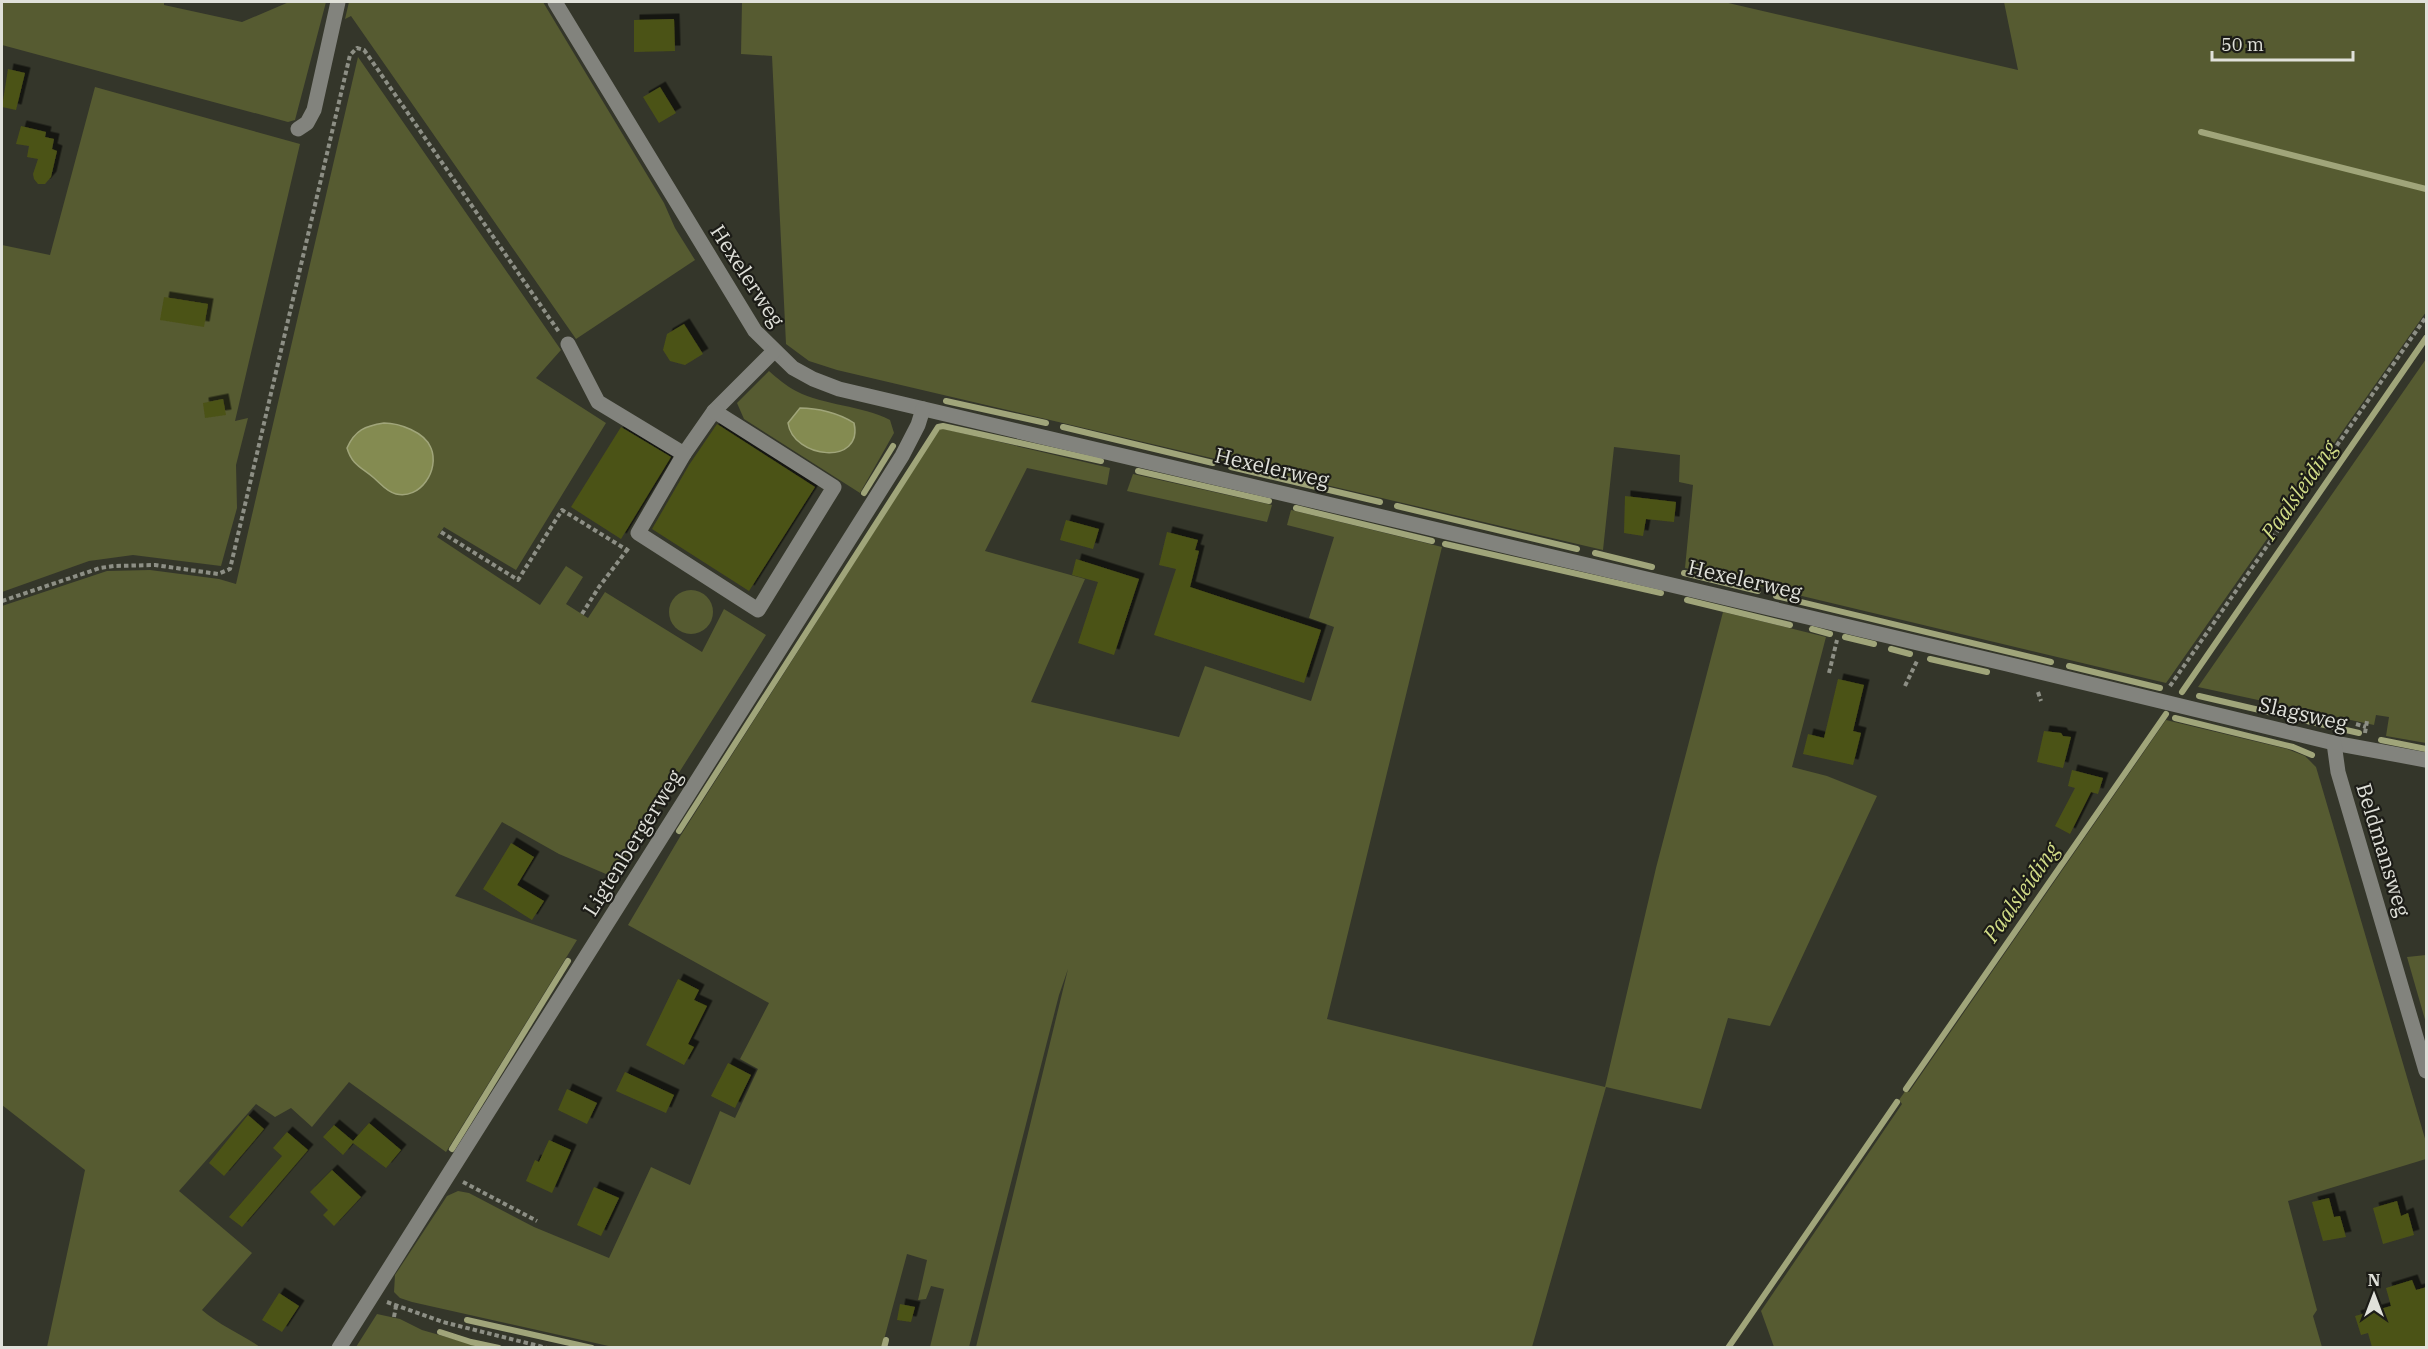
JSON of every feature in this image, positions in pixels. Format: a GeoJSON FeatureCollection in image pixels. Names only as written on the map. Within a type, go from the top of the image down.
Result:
{"type":"FeatureCollection","features":[{"type":"Feature","properties":{"kind":"street"},"geometry":{"type":"LineString","coordinates":[[298,129],[307,123],[314,110],[338,2]]}},
{"type":"Feature","properties":{"kind":"street","name":"Hexelerweg"},"geometry":{"type":"LineString","coordinates":[[555,2],[751,324],[774,351],[793,368],[813,380],[839,389],[923,410],[2166,702]]}},
{"type":"Feature","properties":{"kind":"street"},"geometry":{"type":"LineString","coordinates":[[568,344],[598,402],[684,454]]}},
{"type":"Feature","properties":{"kind":"street"},"geometry":{"type":"LineString","coordinates":[[714,411],[834,487],[758,610],[638,533],[684,454],[714,411],[774,351]]}},
{"type":"Feature","properties":{"kind":"street","name":"Ligtenbergerweg"},"geometry":{"type":"LineString","coordinates":[[339,1347],[902,456],[923,410]]}},
{"type":"Feature","properties":{"kind":"street","name":"Slagsweg"},"geometry":{"type":"LineString","coordinates":[[2166,702],[2334,743],[2427,760]]}},
{"type":"Feature","properties":{"kind":"street","name":"Beldmansweg"},"geometry":{"type":"LineString","coordinates":[[2334,743],[2338,772],[2427,1071]]}},
{"type":"Feature","properties":{"kind":"path"},"geometry":{"type":"LineString","coordinates":[[2,601],[114,566],[155,565],[218,574],[230,569],[350,55],[357,48],[364,50],[367,54],[568,344]]}},
{"type":"Feature","properties":{"kind":"path"},"geometry":{"type":"LineString","coordinates":[[2166,702],[2427,317]]}},
{"type":"Feature","properties":{"kind":"path"},"geometry":{"type":"LineString","coordinates":[[441,532],[518,580],[562,510],[627,550]]}},
{"type":"Feature","properties":{"kind":"path"},"geometry":{"type":"LineString","coordinates":[[582,614],[638,533]]}},
{"type":"Feature","properties":{"kind":"path"},"geometry":{"type":"LineString","coordinates":[[1829,673],[1841,625]]}},
{"type":"Feature","properties":{"kind":"path"},"geometry":{"type":"LineString","coordinates":[[1905,686],[1925,644]]}},
{"type":"Feature","properties":{"kind":"path"},"geometry":{"type":"LineString","coordinates":[[2038,692],[2041,700]]}},
{"type":"Feature","properties":{"kind":"path"},"geometry":{"type":"LineString","coordinates":[[2356,724],[2366,727]]}},
{"type":"Feature","properties":{"kind":"path"},"geometry":{"type":"LineString","coordinates":[[449,1174],[537,1221]]}},
{"type":"Feature","properties":{"kind":"path"},"geometry":{"type":"LineString","coordinates":[[372,1295],[443,1322],[547,1347]]}},
{"type":"Feature","properties":{"kind":"path"},"geometry":{"type":"LineString","coordinates":[[394,1317],[396,1306]]}},
{"type":"Feature","properties":{"kind":"shaded area"},"geometry":{"type":"Polygon","coordinates":[[[2,2],[164,2],[164,5],[242,22],[289,2],[326,2],[295,120],[288,122],[2,45],[2,2]]]}},
{"type":"Feature","properties":{"kind":"shaded area"},"geometry":{"type":"Polygon","coordinates":[[[349,2],[543,2],[664,203],[675,228],[695,260],[576,339],[351,16],[345,19],[349,2]]]}},
{"type":"Feature","properties":{"kind":"shaded area"},"geometry":{"type":"Polygon","coordinates":[[[742,2],[1724,2],[2018,70],[2004,2],[2426,2],[2426,312],[2166,683],[1685,568],[1693,485],[1679,482],[1680,455],[1614,447],[1603,550],[837,370],[809,361],[786,344],[772,56],[741,54],[742,2]]]}},
{"type":"Feature","properties":{"kind":"shaded area"},"geometry":{"type":"Polygon","coordinates":[[[358,57],[561,350],[536,378],[606,423],[516,570],[444,527],[437,537],[540,605],[566,566],[583,577],[566,604],[588,618],[605,592],[702,652],[724,609],[766,635],[613,877],[559,854],[502,822],[455,896],[577,940],[446,1152],[349,1082],[312,1127],[291,1108],[275,1117],[256,1104],[179,1191],[252,1253],[202,1310],[260,1347],[47,1347],[85,1170],[2,1105],[2,606],[107,571],[150,570],[219,579],[236,584],[358,57]]]}},
{"type":"Feature","properties":{"kind":"shaded area"},"geometry":{"type":"Polygon","coordinates":[[[95,87],[300,144],[235,421],[248,418],[236,465],[237,508],[221,566],[133,555],[89,561],[2,592],[2,245],[50,255],[95,87]]]}},
{"type":"Feature","properties":{"kind":"shaded area"},"geometry":{"type":"Polygon","coordinates":[[[2426,359],[2426,743],[2386,736],[2389,717],[2376,715],[2374,725],[2198,687],[2426,359]]]}},
{"type":"Feature","properties":{"kind":"shaded area"},"geometry":{"type":"Polygon","coordinates":[[[769,371],[789,387],[807,396],[867,411],[890,420],[894,433],[860,493],[744,419],[737,403],[769,371]]]}},
{"type":"Feature","properties":{"kind":"shaded area"},"geometry":{"type":"Polygon","coordinates":[[[800,408],[828,412],[854,423],[854,437],[849,446],[827,453],[802,444],[793,435],[788,423],[800,408]]]}},
{"type":"Feature","properties":{"kind":"shaded area"},"geometry":{"type":"Polygon","coordinates":[[[384,423],[397,425],[417,433],[428,442],[431,448],[433,465],[426,482],[420,488],[405,495],[390,492],[358,465],[347,448],[357,433],[366,427],[384,423]]]}},
{"type":"Feature","properties":{"kind":"shaded area"},"geometry":{"type":"Polygon","coordinates":[[[940,428],[1110,468],[1107,485],[1027,468],[985,551],[1085,579],[1031,702],[1179,737],[1205,666],[1311,701],[1334,627],[1309,618],[1334,537],[1287,525],[1291,510],[1442,547],[1327,1019],[1605,1087],[1656,868],[1723,612],[1826,637],[1792,767],[1827,776],[1877,796],[1770,1026],[1728,1018],[1701,1109],[1606,1087],[1532,1347],[976,1347],[1068,969],[1059,995],[969,1347],[930,1347],[944,1289],[931,1286],[926,1299],[918,1300],[927,1260],[907,1254],[882,1347],[613,1347],[412,1302],[400,1298],[394,1292],[395,1275],[447,1196],[458,1191],[469,1193],[534,1227],[609,1258],[651,1167],[690,1185],[720,1111],[735,1118],[758,1069],[740,1059],[769,1003],[628,925],[681,835],[940,428]]]}},
{"type":"Feature","properties":{"kind":"shaded area"},"geometry":{"type":"Polygon","coordinates":[[[1133,474],[1272,505],[1267,522],[1127,491],[1133,474]]]}},
{"type":"Feature","properties":{"kind":"shaded area"},"geometry":{"type":"Polygon","coordinates":[[[691,590],[700,591],[707,596],[712,603],[712,621],[707,628],[700,633],[691,634],[682,633],[675,628],[670,621],[669,612],[670,603],[675,596],[682,591],[691,590]]]}},
{"type":"Feature","properties":{"kind":"shaded area"},"geometry":{"type":"Polygon","coordinates":[[[2166,720],[2287,749],[2305,756],[2316,767],[2426,1142],[2426,1159],[2288,1201],[2317,1310],[2313,1316],[2322,1347],[1774,1347],[1761,1311],[1902,1104],[1899,1100],[1906,1090],[1909,1092],[2166,720]]]}},
{"type":"Feature","properties":{"kind":"shaded area"},"geometry":{"type":"Polygon","coordinates":[[[2426,955],[2426,1023],[2407,957],[2426,955]]]}},
{"type":"Feature","properties":{"kind":"shaded area"},"geometry":{"type":"Polygon","coordinates":[[[377,1314],[400,1319],[422,1330],[481,1347],[356,1347],[377,1314]]]}},
{"type":"Feature","properties":{"kind":"building"},"geometry":{"type":"Polygon","coordinates":[[[674,19],[675,51],[634,52],[634,20],[674,19]]]}},
{"type":"Feature","properties":{"kind":"building"},"geometry":{"type":"Polygon","coordinates":[[[8,69],[25,73],[16,110],[2,107],[8,69]]]}},
{"type":"Feature","properties":{"kind":"building"},"geometry":{"type":"Polygon","coordinates":[[[660,87],[676,113],[659,123],[643,97],[660,87]]]}},
{"type":"Feature","properties":{"kind":"building"},"geometry":{"type":"Polygon","coordinates":[[[21,126],[46,132],[45,137],[54,139],[52,149],[57,151],[51,177],[45,184],[38,184],[34,179],[33,174],[38,159],[27,157],[29,146],[16,144],[21,126]]]}},
{"type":"Feature","properties":{"kind":"building"},"geometry":{"type":"Polygon","coordinates":[[[164,297],[208,304],[204,327],[160,320],[164,297]]]}},
{"type":"Feature","properties":{"kind":"building"},"geometry":{"type":"Polygon","coordinates":[[[684,324],[703,354],[685,365],[670,361],[663,350],[667,334],[684,324]]]}},
{"type":"Feature","properties":{"kind":"building"},"geometry":{"type":"Polygon","coordinates":[[[223,399],[226,415],[205,418],[203,403],[223,399]]]}},
{"type":"Feature","properties":{"kind":"building"},"geometry":{"type":"Polygon","coordinates":[[[717,424],[815,487],[749,591],[652,529],[689,465],[717,424]]]}},
{"type":"Feature","properties":{"kind":"building"},"geometry":{"type":"Polygon","coordinates":[[[621,427],[671,457],[621,539],[571,507],[621,427]]]}},
{"type":"Feature","properties":{"kind":"building"},"geometry":{"type":"Polygon","coordinates":[[[1625,496],[1676,502],[1674,522],[1646,519],[1643,536],[1624,533],[1625,496]]]}},
{"type":"Feature","properties":{"kind":"building"},"geometry":{"type":"Polygon","coordinates":[[[1066,520],[1099,529],[1093,549],[1060,540],[1066,520]]]}},
{"type":"Feature","properties":{"kind":"building"},"geometry":{"type":"Polygon","coordinates":[[[1167,532],[1198,540],[1195,550],[1199,551],[1190,587],[1321,630],[1304,683],[1154,635],[1176,569],[1159,565],[1167,532]]]}},
{"type":"Feature","properties":{"kind":"building"},"geometry":{"type":"Polygon","coordinates":[[[1076,559],[1139,579],[1114,655],[1078,643],[1098,582],[1072,575],[1076,559]]]}},
{"type":"Feature","properties":{"kind":"building"},"geometry":{"type":"Polygon","coordinates":[[[1838,679],[1864,685],[1853,731],[1861,733],[1853,765],[1803,754],[1808,734],[1824,738],[1838,679]]]}},
{"type":"Feature","properties":{"kind":"building"},"geometry":{"type":"Polygon","coordinates":[[[2044,731],[2071,737],[2063,768],[2037,762],[2044,731]]]}},
{"type":"Feature","properties":{"kind":"building"},"geometry":{"type":"Polygon","coordinates":[[[2072,770],[2103,778],[2098,794],[2091,792],[2070,834],[2055,826],[2075,788],[2068,786],[2072,770]]]}},
{"type":"Feature","properties":{"kind":"building"},"geometry":{"type":"Polygon","coordinates":[[[511,843],[534,857],[517,885],[544,901],[532,920],[483,889],[511,843]]]}},
{"type":"Feature","properties":{"kind":"building"},"geometry":{"type":"Polygon","coordinates":[[[678,979],[699,990],[694,1000],[707,1006],[688,1044],[694,1047],[684,1065],[646,1045],[678,979]]]}},
{"type":"Feature","properties":{"kind":"building"},"geometry":{"type":"Polygon","coordinates":[[[728,1063],[751,1075],[735,1108],[711,1096],[728,1063]]]}},
{"type":"Feature","properties":{"kind":"building"},"geometry":{"type":"Polygon","coordinates":[[[625,1072],[674,1095],[666,1113],[616,1091],[625,1072]]]}},
{"type":"Feature","properties":{"kind":"building"},"geometry":{"type":"Polygon","coordinates":[[[567,1089],[597,1103],[587,1124],[558,1110],[567,1089]]]}},
{"type":"Feature","properties":{"kind":"building"},"geometry":{"type":"Polygon","coordinates":[[[248,1115],[264,1129],[224,1176],[209,1163],[248,1115]]]}},
{"type":"Feature","properties":{"kind":"building"},"geometry":{"type":"Polygon","coordinates":[[[369,1123],[401,1150],[386,1168],[353,1143],[343,1155],[323,1137],[334,1125],[353,1141],[369,1123]]]}},
{"type":"Feature","properties":{"kind":"building"},"geometry":{"type":"Polygon","coordinates":[[[287,1132],[308,1150],[242,1227],[229,1217],[282,1156],[273,1148],[287,1132]]]}},
{"type":"Feature","properties":{"kind":"building"},"geometry":{"type":"Polygon","coordinates":[[[549,1140],[571,1150],[552,1193],[526,1181],[535,1160],[539,1162],[549,1140]]]}},
{"type":"Feature","properties":{"kind":"building"},"geometry":{"type":"Polygon","coordinates":[[[332,1170],[361,1197],[334,1226],[323,1215],[328,1210],[310,1192],[332,1170]]]}},
{"type":"Feature","properties":{"kind":"building"},"geometry":{"type":"Polygon","coordinates":[[[594,1187],[619,1198],[601,1236],[577,1225],[594,1187]]]}},
{"type":"Feature","properties":{"kind":"building"},"geometry":{"type":"Polygon","coordinates":[[[2329,1198],[2334,1217],[2340,1216],[2346,1237],[2323,1241],[2312,1202],[2329,1198]]]}},
{"type":"Feature","properties":{"kind":"building"},"geometry":{"type":"Polygon","coordinates":[[[2397,1201],[2401,1216],[2408,1213],[2414,1235],[2383,1244],[2373,1208],[2397,1201]]]}},
{"type":"Feature","properties":{"kind":"building"},"geometry":{"type":"Polygon","coordinates":[[[2412,1280],[2416,1290],[2427,1287],[2427,1347],[2372,1347],[2368,1333],[2361,1335],[2355,1316],[2391,1306],[2386,1288],[2412,1280]]]}},
{"type":"Feature","properties":{"kind":"building"},"geometry":{"type":"Polygon","coordinates":[[[279,1293],[299,1306],[282,1332],[262,1320],[279,1293]]]}},
{"type":"Feature","properties":{"kind":"building"},"geometry":{"type":"Polygon","coordinates":[[[900,1304],[915,1307],[911,1322],[897,1320],[900,1304]]]}},
{"type":"Feature","properties":{"kind":"waterway"},"geometry":{"type":"LineString","coordinates":[[2201,132],[2426,189]]}},
{"type":"Feature","properties":{"kind":"waterway","name":"Paalsleiding"},"geometry":{"type":"LineString","coordinates":[[2182,692],[2426,338]]}},
{"type":"Feature","properties":{"kind":"waterway"},"geometry":{"type":"LineString","coordinates":[[946,401],[1046,423]]}},
{"type":"Feature","properties":{"kind":"waterway"},"geometry":{"type":"LineString","coordinates":[[679,831],[938,427],[943,426],[1101,461]]}},
{"type":"Feature","properties":{"kind":"waterway"},"geometry":{"type":"LineString","coordinates":[[1063,427],[1213,463]]}},
{"type":"Feature","properties":{"kind":"waterway"},"geometry":{"type":"LineString","coordinates":[[864,493],[893,446]]}},
{"type":"Feature","properties":{"kind":"waterway"},"geometry":{"type":"LineString","coordinates":[[1231,467],[1380,502]]}},
{"type":"Feature","properties":{"kind":"waterway"},"geometry":{"type":"LineString","coordinates":[[1138,471],[1269,501]]}},
{"type":"Feature","properties":{"kind":"waterway"},"geometry":{"type":"LineString","coordinates":[[1397,506],[1577,549]]}},
{"type":"Feature","properties":{"kind":"waterway"},"geometry":{"type":"LineString","coordinates":[[1296,508],[1432,541]]}},
{"type":"Feature","properties":{"kind":"waterway"},"geometry":{"type":"LineString","coordinates":[[1445,544],[1661,593]]}},
{"type":"Feature","properties":{"kind":"waterway"},"geometry":{"type":"LineString","coordinates":[[1595,553],[1652,567]]}},
{"type":"Feature","properties":{"kind":"waterway"},"geometry":{"type":"LineString","coordinates":[[1684,573],[1758,591]]}},
{"type":"Feature","properties":{"kind":"waterway"},"geometry":{"type":"LineString","coordinates":[[1776,596],[2051,662]]}},
{"type":"Feature","properties":{"kind":"waterway"},"geometry":{"type":"LineString","coordinates":[[1687,600],[1790,625]]}},
{"type":"Feature","properties":{"kind":"waterway"},"geometry":{"type":"LineString","coordinates":[[1812,629],[1830,634]]}},
{"type":"Feature","properties":{"kind":"waterway"},"geometry":{"type":"LineString","coordinates":[[1845,637],[1874,644]]}},
{"type":"Feature","properties":{"kind":"waterway"},"geometry":{"type":"LineString","coordinates":[[1891,649],[1910,654]]}},
{"type":"Feature","properties":{"kind":"waterway"},"geometry":{"type":"LineString","coordinates":[[1930,659],[1987,672]]}},
{"type":"Feature","properties":{"kind":"waterway"},"geometry":{"type":"LineString","coordinates":[[2069,666],[2160,688]]}},
{"type":"Feature","properties":{"kind":"waterway"},"geometry":{"type":"LineString","coordinates":[[2199,696],[2359,733]]}},
{"type":"Feature","properties":{"kind":"waterway","name":"Paalsleiding"},"geometry":{"type":"LineString","coordinates":[[1906,1089],[2166,714]]}},
{"type":"Feature","properties":{"kind":"waterway"},"geometry":{"type":"LineString","coordinates":[[2175,718],[2293,747],[2312,755]]}},
{"type":"Feature","properties":{"kind":"waterway"},"geometry":{"type":"LineString","coordinates":[[2381,740],[2426,749]]}},
{"type":"Feature","properties":{"kind":"waterway"},"geometry":{"type":"LineString","coordinates":[[452,1149],[568,961]]}},
{"type":"Feature","properties":{"kind":"waterway","name":"Paalsleiding"},"geometry":{"type":"LineString","coordinates":[[1728,1348],[1897,1102]]}},
{"type":"Feature","properties":{"kind":"waterway"},"geometry":{"type":"LineString","coordinates":[[467,1320],[592,1348]]}},
{"type":"Feature","properties":{"kind":"waterway"},"geometry":{"type":"LineString","coordinates":[[440,1332],[499,1348]]}},
{"type":"Feature","properties":{"kind":"waterway"},"geometry":{"type":"LineString","coordinates":[[884,1348],[886,1340]]}}]}
